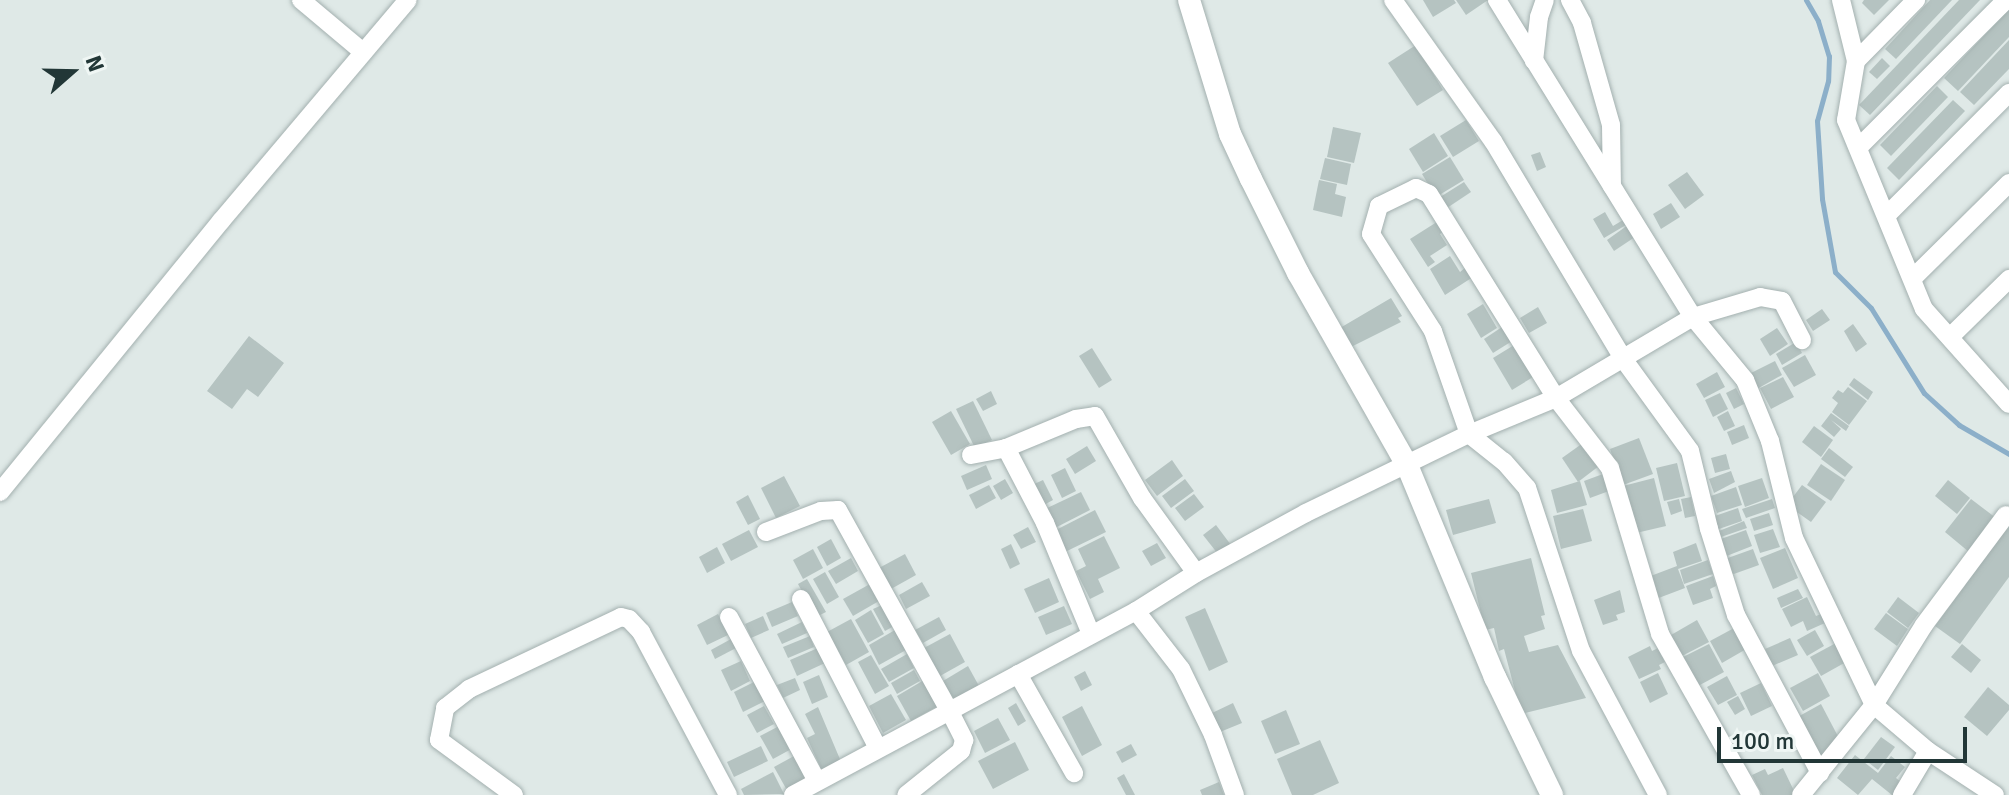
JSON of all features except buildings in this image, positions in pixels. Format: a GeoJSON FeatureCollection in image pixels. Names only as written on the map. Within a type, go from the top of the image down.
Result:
{"type":"FeatureCollection","features":[{"type":"Feature","properties":{"kind":"street"},"geometry":{"type":"LineString","coordinates":[[301,0],[363,52]]}},
{"type":"Feature","properties":{"kind":"street"},"geometry":{"type":"LineString","coordinates":[[0,492],[408,0]]}},
{"type":"Feature","properties":{"kind":"street"},"geometry":{"type":"LineString","coordinates":[[1189,0],[1230,134],[1262,203],[1407,465],[1495,677],[1552,795]]}},
{"type":"Feature","properties":{"kind":"street"},"geometry":{"type":"LineString","coordinates":[[1393,0],[1493,141],[1624,360],[1690,451],[1709,529],[1736,615],[1820,773]]}},
{"type":"Feature","properties":{"kind":"street"},"geometry":{"type":"LineString","coordinates":[[1497,0],[1693,317],[1745,380],[1770,441],[1794,538],[1874,705],[1928,751],[1995,795]]}},
{"type":"Feature","properties":{"kind":"street"},"geometry":{"type":"LineString","coordinates":[[1534,61],[1539,17],[1545,0]]}},
{"type":"Feature","properties":{"kind":"street"},"geometry":{"type":"LineString","coordinates":[[1570,0],[1582,23],[1611,125],[1612,186]]}},
{"type":"Feature","properties":{"kind":"street"},"geometry":{"type":"LineString","coordinates":[[1841,0],[1856,61],[1846,120],[1924,309],[2009,404]]}},
{"type":"Feature","properties":{"kind":"street"},"geometry":{"type":"LineString","coordinates":[[1856,61],[1916,0]]}},
{"type":"Feature","properties":{"kind":"street"},"geometry":{"type":"LineString","coordinates":[[1859,147],[2006,0]]}},
{"type":"Feature","properties":{"kind":"street"},"geometry":{"type":"LineString","coordinates":[[1887,215],[2009,93]]}},
{"type":"Feature","properties":{"kind":"street"},"geometry":{"type":"LineString","coordinates":[[1913,278],[2009,183]]}},
{"type":"Feature","properties":{"kind":"street"},"geometry":{"type":"LineString","coordinates":[[1658,795],[1581,651],[1527,488],[1504,462],[1469,434],[1433,331],[1371,234],[1379,206],[1416,188],[1429,194],[1556,398],[1610,468],[1660,634],[1751,795]]}},
{"type":"Feature","properties":{"kind":"street"},"geometry":{"type":"LineString","coordinates":[[1950,337],[2009,279]]}},
{"type":"Feature","properties":{"kind":"street"},"geometry":{"type":"LineString","coordinates":[[793,795],[1136,611],[1196,573],[1343,494],[1469,434],[1556,398],[1693,317],[1760,297],[1782,301],[1802,340]]}},
{"type":"Feature","properties":{"kind":"street"},"geometry":{"type":"LineString","coordinates":[[1995,388],[2009,373]]}},
{"type":"Feature","properties":{"kind":"street"},"geometry":{"type":"LineString","coordinates":[[971,455],[1006,448],[1076,419],[1095,416],[1142,498],[1196,573]]}},
{"type":"Feature","properties":{"kind":"street"},"geometry":{"type":"LineString","coordinates":[[1006,448],[1045,523],[1091,634]]}},
{"type":"Feature","properties":{"kind":"street"},"geometry":{"type":"LineString","coordinates":[[766,532],[821,511],[838,510],[949,710],[964,740],[961,751],[906,795]]}},
{"type":"Feature","properties":{"kind":"street"},"geometry":{"type":"LineString","coordinates":[[1801,795],[1874,705],[1924,625],[2006,515]]}},
{"type":"Feature","properties":{"kind":"street"},"geometry":{"type":"LineString","coordinates":[[801,599],[878,748]]}},
{"type":"Feature","properties":{"kind":"street"},"geometry":{"type":"LineString","coordinates":[[1136,611],[1181,669],[1213,735],[1235,795]]}},
{"type":"Feature","properties":{"kind":"street"},"geometry":{"type":"LineString","coordinates":[[514,795],[439,740],[445,708],[469,689],[621,617],[635,624],[653,652],[728,795]]}},
{"type":"Feature","properties":{"kind":"street"},"geometry":{"type":"LineString","coordinates":[[729,617],[817,781]]}},
{"type":"Feature","properties":{"kind":"street"},"geometry":{"type":"LineString","coordinates":[[1018,674],[1074,773]]}},
{"type":"Feature","properties":{"kind":"street"},"geometry":{"type":"LineString","coordinates":[[1902,795],[1928,751]]}},
{"type":"Feature","properties":{"kind":"waterway"},"geometry":{"type":"LineString","coordinates":[[1806,0],[1818,21],[1829,56],[1828,81],[1817,121],[1822,199],[1835,272],[1871,308],[1924,393],[1959,425],[2009,454]]}}]}
